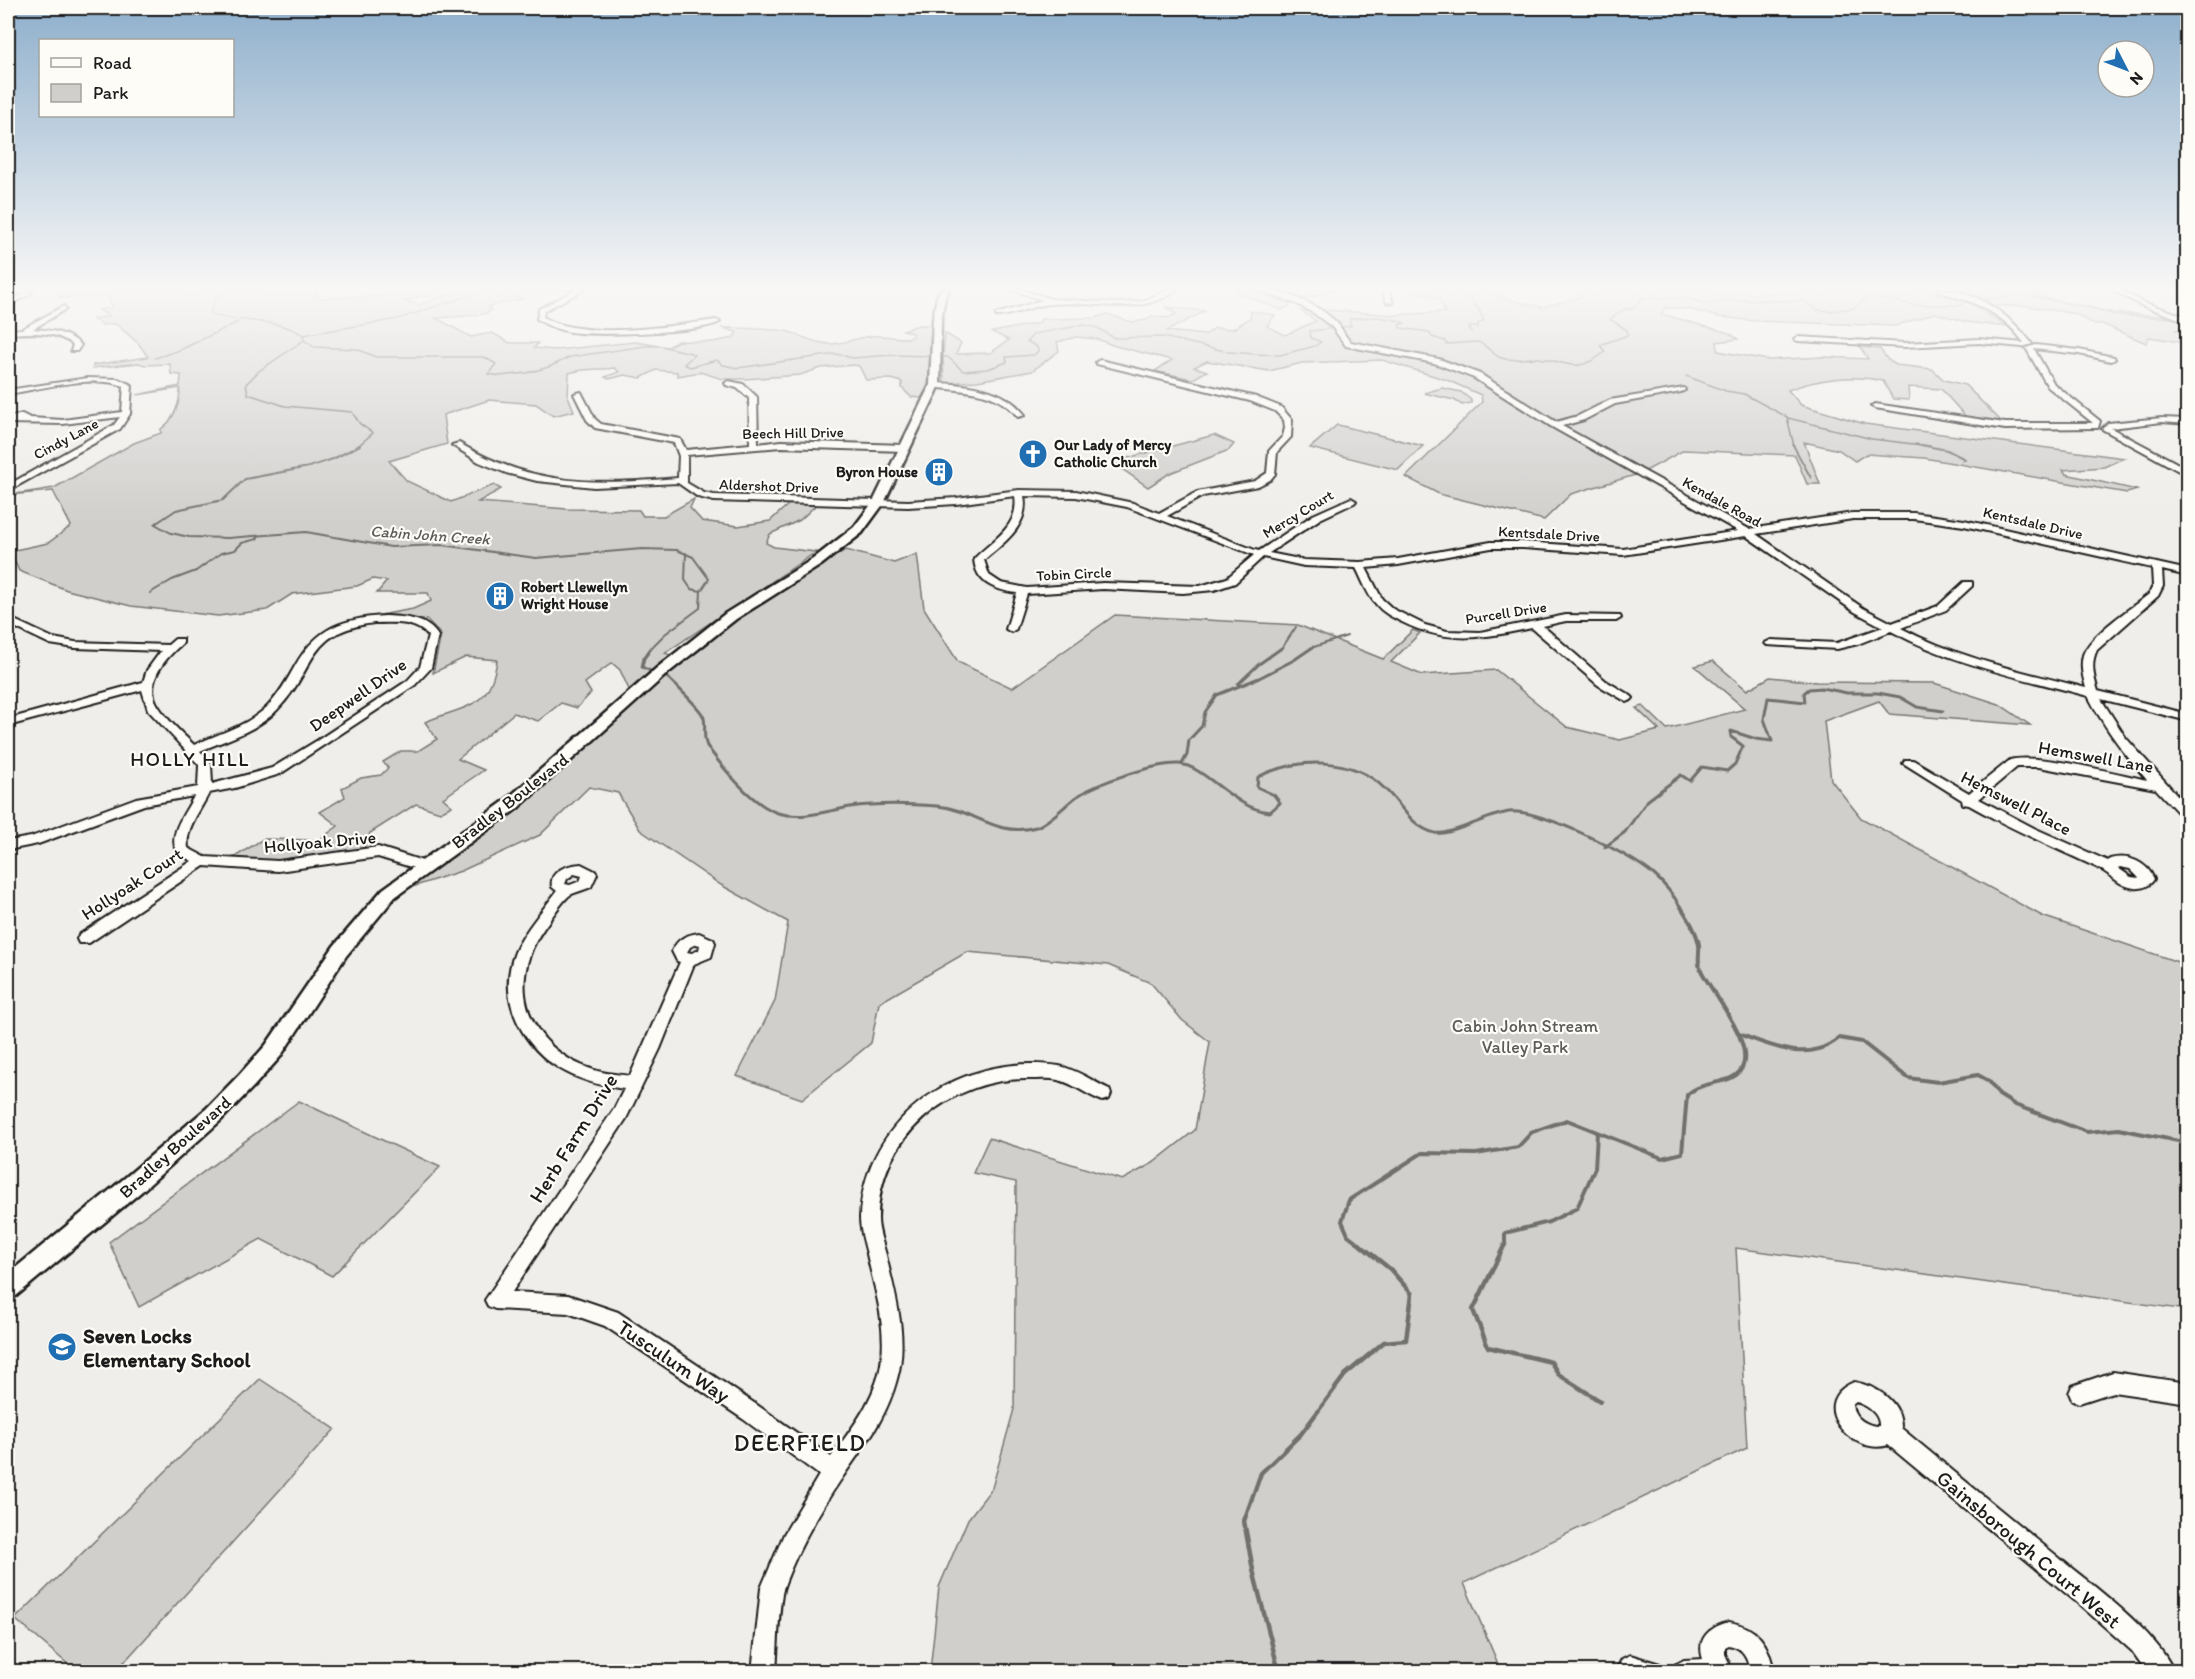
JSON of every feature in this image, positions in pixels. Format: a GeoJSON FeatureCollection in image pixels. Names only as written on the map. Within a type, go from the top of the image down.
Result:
{"type":"FeatureCollection","features":[{"type":"Feature","properties":{"kind":"main road","name":"Bradley Boulevard"},"geometry":{"type":"LineString","coordinates":[[8,1288],[134,1185],[213,1115],[273,1051],[340,951],[389,893],[512,804],[683,653],[731,616],[840,546],[858,530],[878,502],[935,385],[938,367]]}},
{"type":"Feature","properties":{"kind":"street"},"geometry":{"type":"LineString","coordinates":[[1122,367],[1253,399],[1278,409],[1288,420],[1287,437],[1272,451],[1270,474],[1267,478],[1258,483],[1200,494],[1160,516]]}},
{"type":"Feature","properties":{"kind":"street","name":"Kendale Road"},"geometry":{"type":"LineString","coordinates":[[1454,367],[1470,372],[1555,425],[1748,533],[1859,609],[1891,628],[1946,652],[2003,670],[2187,718]]}},
{"type":"Feature","properties":{"kind":"street"},"geometry":{"type":"LineString","coordinates":[[2042,367],[2052,385],[2096,425]]}},
{"type":"Feature","properties":{"kind":"street"},"geometry":{"type":"LineString","coordinates":[[8,392],[78,382],[117,380],[128,385],[126,414],[66,421],[23,420]]}},
{"type":"Feature","properties":{"kind":"street"},"geometry":{"type":"LineString","coordinates":[[729,383],[740,386],[753,397],[754,446]]}},
{"type":"Feature","properties":{"kind":"street"},"geometry":{"type":"LineString","coordinates":[[935,385],[980,389],[1018,409],[1021,415]]}},
{"type":"Feature","properties":{"kind":"street"},"geometry":{"type":"LineString","coordinates":[[1555,425],[1581,418],[1613,402],[1681,390]]}},
{"type":"Feature","properties":{"kind":"street"},"geometry":{"type":"LineString","coordinates":[[456,445],[497,467],[557,483],[609,486],[682,480],[681,446],[671,439],[598,426],[591,420],[578,394]]}},
{"type":"Feature","properties":{"kind":"street"},"geometry":{"type":"LineString","coordinates":[[1875,406],[2005,426],[2096,425],[2107,427],[2162,420],[2187,422]]}},
{"type":"Feature","properties":{"kind":"street","name":"Cindy Lane"},"geometry":{"type":"LineString","coordinates":[[8,488],[19,480],[106,435],[121,423],[126,414]]}},
{"type":"Feature","properties":{"kind":"street"},"geometry":{"type":"LineString","coordinates":[[2107,427],[2187,472]]}},
{"type":"Feature","properties":{"kind":"street","name":"Beech Hill Drive"},"geometry":{"type":"LineString","coordinates":[[683,453],[798,444],[904,448]]}},
{"type":"Feature","properties":{"kind":"street"},"geometry":{"type":"LineString","coordinates":[[8,479],[19,480]]}},
{"type":"Feature","properties":{"kind":"street","name":"Aldershot Drive"},"geometry":{"type":"LineString","coordinates":[[682,480],[683,484],[692,490],[714,498],[878,502]]}},
{"type":"Feature","properties":{"kind":"street","name":"Kentsdale Drive"},"geometry":{"type":"LineString","coordinates":[[878,502],[939,503],[1019,493],[1094,496],[1130,505],[1235,547],[1261,554],[1304,563],[1360,565],[1398,562],[1491,545],[1623,552],[1853,516],[1914,516],[1964,523],[2187,573]]}},
{"type":"Feature","properties":{"kind":"street","name":"Tobin Circle"},"geometry":{"type":"LineString","coordinates":[[1019,493],[1021,513],[1015,526],[980,559],[979,569],[986,579],[994,584],[1023,592],[1104,586],[1216,586],[1235,578],[1261,554]]}},
{"type":"Feature","properties":{"kind":"street","name":"Mercy Court"},"geometry":{"type":"LineString","coordinates":[[1261,554],[1334,506],[1351,501]]}},
{"type":"Feature","properties":{"kind":"street","name":"Purcell Drive"},"geometry":{"type":"LineString","coordinates":[[1360,565],[1378,601],[1389,611],[1421,627],[1461,636],[1480,635],[1566,618],[1616,618]]}},
{"type":"Feature","properties":{"kind":"street"},"geometry":{"type":"LineString","coordinates":[[2157,566],[2158,586],[2153,596],[2101,640],[2089,654],[2087,668],[2092,692],[2120,740],[2187,815]]}},
{"type":"Feature","properties":{"kind":"street"},"geometry":{"type":"LineString","coordinates":[[1771,643],[1837,646],[1942,608],[1968,584]]}},
{"type":"Feature","properties":{"kind":"street"},"geometry":{"type":"LineString","coordinates":[[1011,629],[1023,592]]}},
{"type":"Feature","properties":{"kind":"street"},"geometry":{"type":"LineString","coordinates":[[8,620],[50,642],[75,645],[174,644],[154,666],[147,685],[147,697],[152,708],[205,764],[207,776],[204,789],[180,838],[182,850],[202,861]]}},
{"type":"Feature","properties":{"kind":"street","name":"Deepwell Drive"},"geometry":{"type":"LineString","coordinates":[[192,750],[243,727],[265,714],[284,695],[312,648],[325,636],[341,628],[371,620],[401,621],[423,625],[433,636],[425,668],[411,683],[381,705],[276,771],[255,779],[204,789]]}},
{"type":"Feature","properties":{"kind":"street"},"geometry":{"type":"LineString","coordinates":[[1534,625],[1602,683],[1627,698]]}},
{"type":"Feature","properties":{"kind":"street"},"geometry":{"type":"LineString","coordinates":[[8,723],[124,689],[147,685]]}},
{"type":"Feature","properties":{"kind":"street","name":"Hemswell Lane"},"geometry":{"type":"LineString","coordinates":[[1968,801],[2014,763],[2039,764],[2159,786]]}},
{"type":"Feature","properties":{"kind":"street","name":"Hemswell Place"},"geometry":{"type":"LineString","coordinates":[[1910,764],[1968,801],[2044,840],[2110,868]]}},
{"type":"Feature","properties":{"kind":"street"},"geometry":{"type":"LineString","coordinates":[[8,845],[33,841],[141,801],[204,789]]}},
{"type":"Feature","properties":{"kind":"street","name":"Hollyoak Drive"},"geometry":{"type":"LineString","coordinates":[[202,861],[278,866],[378,852],[424,866]]}},
{"type":"Feature","properties":{"kind":"street","name":"Hollyoak Court"},"geometry":{"type":"LineString","coordinates":[[84,939],[202,861]]}},
{"type":"Feature","properties":{"kind":"street"},"geometry":{"type":"LineString","coordinates":[[567,890],[537,928],[522,955],[516,981],[520,1016],[533,1039],[555,1058],[589,1075],[635,1084]]}},
{"type":"Feature","properties":{"kind":"street","name":"Herb Farm Drive"},"geometry":{"type":"LineString","coordinates":[[495,1300],[620,1114],[652,1049],[689,959]]}},
{"type":"Feature","properties":{"kind":"street"},"geometry":{"type":"LineString","coordinates":[[764,1671],[772,1588],[792,1542],[833,1472],[872,1418],[887,1380],[892,1356],[891,1318],[869,1221],[876,1173],[888,1148],[900,1131],[935,1098],[971,1081],[1014,1072],[1060,1073],[1103,1094]]}},
{"type":"Feature","properties":{"kind":"street","name":"Tusculum Way"},"geometry":{"type":"LineString","coordinates":[[495,1300],[568,1304],[611,1319],[750,1412],[833,1472]]}},
{"type":"Feature","properties":{"kind":"street"},"geometry":{"type":"LineString","coordinates":[[2079,1393],[2113,1382],[2187,1393]]}},
{"type":"Feature","properties":{"kind":"street","name":"Gainsborough Court West"},"geometry":{"type":"LineString","coordinates":[[1889,1432],[2088,1597],[2140,1643],[2162,1671]]}},
{"type":"Feature","properties":{"kind":"street"},"geometry":{"type":"LineString","coordinates":[[1721,1670],[1715,1661],[1713,1645],[1716,1639],[1727,1632],[1742,1636],[1749,1641],[1766,1669]]}},
{"type":"Feature","properties":{"kind":"street"},"geometry":{"type":"LineString","coordinates":[[1684,1671],[1721,1670]]}},
{"type":"Feature","properties":{"kind":"green space"},"geometry":{"type":"Polygon","coordinates":[[[170,367],[828,367],[800,375],[745,379],[723,379],[700,372],[677,376],[677,372],[656,370],[641,378],[625,375],[609,379],[605,377],[619,372],[615,368],[581,370],[569,373],[568,396],[574,411],[553,416],[536,404],[489,400],[443,415],[447,444],[389,461],[407,481],[451,502],[494,485],[501,489],[478,502],[567,509],[639,510],[643,516],[664,516],[694,499],[690,508],[702,521],[738,526],[770,521],[790,503],[818,503],[800,520],[770,534],[766,543],[774,547],[816,552],[665,653],[671,655],[651,671],[631,694],[620,670],[612,663],[585,683],[591,693],[577,708],[561,703],[538,721],[514,713],[458,759],[484,770],[443,798],[452,806],[440,812],[416,804],[370,833],[364,848],[299,859],[233,858],[263,839],[319,840],[338,826],[320,812],[345,797],[342,788],[361,778],[381,775],[388,768],[383,762],[401,751],[418,751],[437,739],[425,722],[464,708],[482,697],[494,676],[497,660],[466,657],[433,673],[441,635],[427,620],[380,615],[413,609],[431,601],[428,593],[377,593],[387,581],[373,579],[357,586],[292,594],[267,610],[218,616],[131,606],[67,590],[19,571],[10,551],[48,543],[71,526],[53,491],[9,495],[54,488],[134,443],[161,433],[161,429],[173,416],[179,400],[180,388],[137,395],[180,386],[181,375],[171,374],[170,367]]]}},
{"type":"Feature","properties":{"kind":"green space"},"geometry":{"type":"Polygon","coordinates":[[[860,367],[930,367],[929,385],[921,398],[911,397],[902,388],[902,382],[891,379],[866,380],[860,367]]]}},
{"type":"Feature","properties":{"kind":"green space"},"geometry":{"type":"Polygon","coordinates":[[[943,367],[1037,367],[1032,371],[977,381],[944,383],[943,367]]]}},
{"type":"Feature","properties":{"kind":"green space"},"geometry":{"type":"Polygon","coordinates":[[[1161,367],[1195,367],[1207,371],[1193,379],[1155,371],[1161,367]]]}},
{"type":"Feature","properties":{"kind":"green space"},"geometry":{"type":"Polygon","coordinates":[[[1246,367],[1284,367],[1269,371],[1246,367]]]}},
{"type":"Feature","properties":{"kind":"green space"},"geometry":{"type":"Polygon","coordinates":[[[1406,367],[1932,369],[1944,380],[1965,385],[2002,422],[1967,418],[1941,389],[1908,387],[1909,400],[1893,399],[1883,381],[1847,378],[1823,380],[1788,390],[1801,405],[1865,424],[2124,458],[2104,467],[2063,470],[2066,474],[2137,490],[2127,493],[1924,458],[1866,454],[1855,461],[1839,450],[1804,442],[1820,484],[1807,484],[1795,455],[1684,450],[1642,473],[1571,494],[1544,520],[1439,494],[1406,477],[1482,402],[1481,395],[1447,380],[1406,367]]]}},
{"type":"Feature","properties":{"kind":"green space"},"geometry":{"type":"Polygon","coordinates":[[[1442,388],[1461,392],[1471,400],[1471,403],[1462,405],[1454,400],[1424,393],[1442,388]]]}},
{"type":"Feature","properties":{"kind":"green space"},"geometry":{"type":"Polygon","coordinates":[[[1337,425],[1423,446],[1398,470],[1310,448],[1337,425]]]}},
{"type":"Feature","properties":{"kind":"green space"},"geometry":{"type":"Polygon","coordinates":[[[1214,435],[1234,444],[1229,450],[1170,473],[1148,487],[1112,462],[1214,435]]]}},
{"type":"Feature","properties":{"kind":"green space","name":"Cabin John Stream Valley Park"},"geometry":{"type":"Polygon","coordinates":[[[846,550],[894,563],[917,554],[924,608],[958,662],[1012,688],[1115,615],[1298,625],[1383,659],[1413,630],[1420,633],[1391,662],[1422,675],[1496,670],[1567,727],[1620,740],[1659,730],[1636,708],[1643,706],[1667,729],[1745,709],[1695,666],[1713,661],[1747,690],[1770,677],[1816,682],[1934,683],[1999,704],[2030,725],[1889,714],[1879,701],[1824,721],[1831,780],[1861,818],[2042,916],[2187,965],[2187,990],[2184,992],[2188,995],[2187,1310],[1736,1248],[1747,1448],[1464,1583],[1501,1671],[930,1671],[939,1587],[968,1519],[992,1488],[1014,1409],[1016,1182],[973,1173],[989,1138],[1122,1180],[1153,1163],[1195,1130],[1210,1042],[1182,1020],[1151,983],[1108,965],[967,952],[879,1003],[871,1043],[802,1099],[737,1076],[775,1001],[788,922],[721,885],[640,830],[618,793],[589,787],[540,835],[461,871],[394,893],[647,685],[784,582],[846,550]]]}},
{"type":"Feature","properties":{"kind":"green space"},"geometry":{"type":"Polygon","coordinates":[[[299,1101],[440,1167],[332,1276],[261,1239],[139,1307],[109,1242],[299,1101]]]}},
{"type":"Feature","properties":{"kind":"green space"},"geometry":{"type":"Polygon","coordinates":[[[260,1379],[335,1429],[116,1671],[76,1671],[15,1619],[260,1379]]]}},
{"type":"Feature","properties":{"kind":"waterway","name":"Cabin John Creek"},"geometry":{"type":"LineString","coordinates":[[264,367],[246,384],[248,394],[285,406],[352,412],[360,424],[373,433],[358,446]]}},
{"type":"Feature","properties":{"kind":"waterway"},"geometry":{"type":"LineString","coordinates":[[493,367],[488,374],[500,376],[527,373],[548,367]]}},
{"type":"Feature","properties":{"kind":"waterway"},"geometry":{"type":"LineString","coordinates":[[735,367],[743,367]]}},
{"type":"Feature","properties":{"kind":"waterway"},"geometry":{"type":"LineString","coordinates":[[959,367],[963,371],[992,367]]}},
{"type":"Feature","properties":{"kind":"waterway"},"geometry":{"type":"LineString","coordinates":[[1686,376],[1726,391],[1744,394],[1787,417],[1794,446]]}},
{"type":"Feature","properties":{"kind":"waterway"},"geometry":{"type":"LineString","coordinates":[[1788,418],[1872,439],[1930,446]]}},
{"type":"Feature","properties":{"kind":"waterway","name":"Cabin John Creek"},"geometry":{"type":"LineString","coordinates":[[259,536],[189,537],[171,533],[155,524],[176,510],[223,500],[245,479],[309,467],[333,459],[360,445]]}},
{"type":"Feature","properties":{"kind":"waterway"},"geometry":{"type":"LineString","coordinates":[[1793,445],[1811,478]]}},
{"type":"Feature","properties":{"kind":"waterway"},"geometry":{"type":"LineString","coordinates":[[1921,445],[1947,450],[1965,459],[1962,461]]}},
{"type":"Feature","properties":{"kind":"waterway","name":"Cabin John Creek"},"geometry":{"type":"LineString","coordinates":[[259,536],[306,532],[391,547],[442,545],[536,558],[642,549],[677,550],[686,554]]}},
{"type":"Feature","properties":{"kind":"waterway"},"geometry":{"type":"LineString","coordinates":[[150,593],[172,580],[196,571],[221,553],[235,550],[242,543],[257,539],[259,536]]}},
{"type":"Feature","properties":{"kind":"waterway","name":"Cabin John Creek"},"geometry":{"type":"LineString","coordinates":[[686,554],[693,557],[709,579],[701,591]]}},
{"type":"Feature","properties":{"kind":"waterway","name":"Cabin John Creek"},"geometry":{"type":"LineString","coordinates":[[686,554],[685,580],[691,589],[701,591]]}},
{"type":"Feature","properties":{"kind":"waterway","name":"Cabin John Creek"},"geometry":{"type":"LineString","coordinates":[[652,647],[665,634],[700,608],[701,591]]}},
{"type":"Feature","properties":{"kind":"waterway"},"geometry":{"type":"LineString","coordinates":[[1282,647],[1296,627]]}},
{"type":"Feature","properties":{"kind":"waterway"},"geometry":{"type":"LineString","coordinates":[[1312,648],[1347,636]]}},
{"type":"Feature","properties":{"kind":"waterway","name":"Cabin John Creek"},"geometry":{"type":"LineString","coordinates":[[652,647],[644,658],[642,667],[655,673]]}},
{"type":"Feature","properties":{"kind":"waterway"},"geometry":{"type":"LineString","coordinates":[[1238,684],[1259,664],[1282,647]]}},
{"type":"Feature","properties":{"kind":"waterway"},"geometry":{"type":"LineString","coordinates":[[1182,764],[1187,755],[1189,740],[1202,726],[1205,712],[1217,695],[1259,678],[1312,648]]}},
{"type":"Feature","properties":{"kind":"waterway","name":"Cabin John Creek"},"geometry":{"type":"LineString","coordinates":[[662,675],[694,703],[702,714],[707,746],[740,786],[768,809],[787,815],[823,813],[871,805],[905,804],[950,808],[997,826],[1022,829],[1041,825],[1076,797],[1097,786],[1141,770],[1179,764],[1199,772],[1244,804],[1270,812],[1280,803],[1274,795],[1257,787],[1258,777],[1290,766],[1324,763],[1341,765],[1372,778],[1385,789],[1413,821],[1435,833],[1450,831],[1509,812],[1523,813],[1562,825],[1607,845]]}},
{"type":"Feature","properties":{"kind":"waterway"},"geometry":{"type":"LineString","coordinates":[[1607,845],[1625,832],[1647,801],[1681,775],[1690,781],[1702,767],[1727,771],[1735,764],[1743,746],[1731,737],[1731,731],[1756,739],[1772,741],[1764,719],[1768,698],[1805,702],[1804,693],[1809,689],[1822,688],[1847,693],[1878,693],[1900,697],[1917,707],[1943,711]]}},
{"type":"Feature","properties":{"kind":"waterway","name":"Cabin John Creek"},"geometry":{"type":"LineString","coordinates":[[1607,845],[1653,874],[1682,909]]}},
{"type":"Feature","properties":{"kind":"waterway","name":"Cabin John Creek"},"geometry":{"type":"LineString","coordinates":[[1361,1245],[1348,1235],[1342,1221],[1349,1200],[1422,1153],[1476,1154],[1518,1147],[1532,1132],[1567,1120],[1662,1158],[1682,1153],[1687,1095],[1700,1087],[1730,1079],[1740,1071],[1744,1060],[1743,1048],[1731,1019],[1700,968],[1698,940],[1681,907]]}},
{"type":"Feature","properties":{"kind":"waterway"},"geometry":{"type":"LineString","coordinates":[[1739,1034],[1777,1047],[1802,1051],[1827,1046],[1839,1038],[1862,1042],[1908,1078],[1938,1082],[1978,1075],[1989,1081],[1999,1095],[2015,1105],[2087,1132],[2119,1129],[2188,1143]]}},
{"type":"Feature","properties":{"kind":"waterway"},"geometry":{"type":"LineString","coordinates":[[1505,1244],[1505,1233],[1549,1222],[1577,1208],[1595,1168],[1597,1133]]}},
{"type":"Feature","properties":{"kind":"waterway","name":"Cabin John Creek"},"geometry":{"type":"LineString","coordinates":[[1279,1672],[1253,1570],[1244,1521],[1261,1473],[1301,1434],[1345,1375],[1384,1342],[1406,1340],[1412,1294],[1390,1269],[1359,1244]]}},
{"type":"Feature","properties":{"kind":"waterway"},"geometry":{"type":"LineString","coordinates":[[1505,1244],[1473,1310],[1488,1347],[1551,1362],[1558,1374],[1600,1401]]}},
{"type":"Feature","properties":{"kind":"place","name":"Our Lady of Mercy Catholic Church"},"geometry":{"type":"Point","coordinates":[1033,454]}},
{"type":"Feature","properties":{"kind":"place","name":"Byron House"},"geometry":{"type":"Point","coordinates":[939,472]}},
{"type":"Feature","properties":{"kind":"place","name":"Robert Llewellyn Wright House"},"geometry":{"type":"Point","coordinates":[500,596]}},
{"type":"Feature","properties":{"kind":"place","name":"Seven Locks Elementary School"},"geometry":{"type":"Point","coordinates":[62,1347]}},
{"type":"Feature","properties":{"kind":"district","name":"HOLLY HILL"},"geometry":{"type":"Point","coordinates":[190,759]}},
{"type":"Feature","properties":{"kind":"district","name":"DEERFIELD"},"geometry":{"type":"Point","coordinates":[800,1442]}}]}
